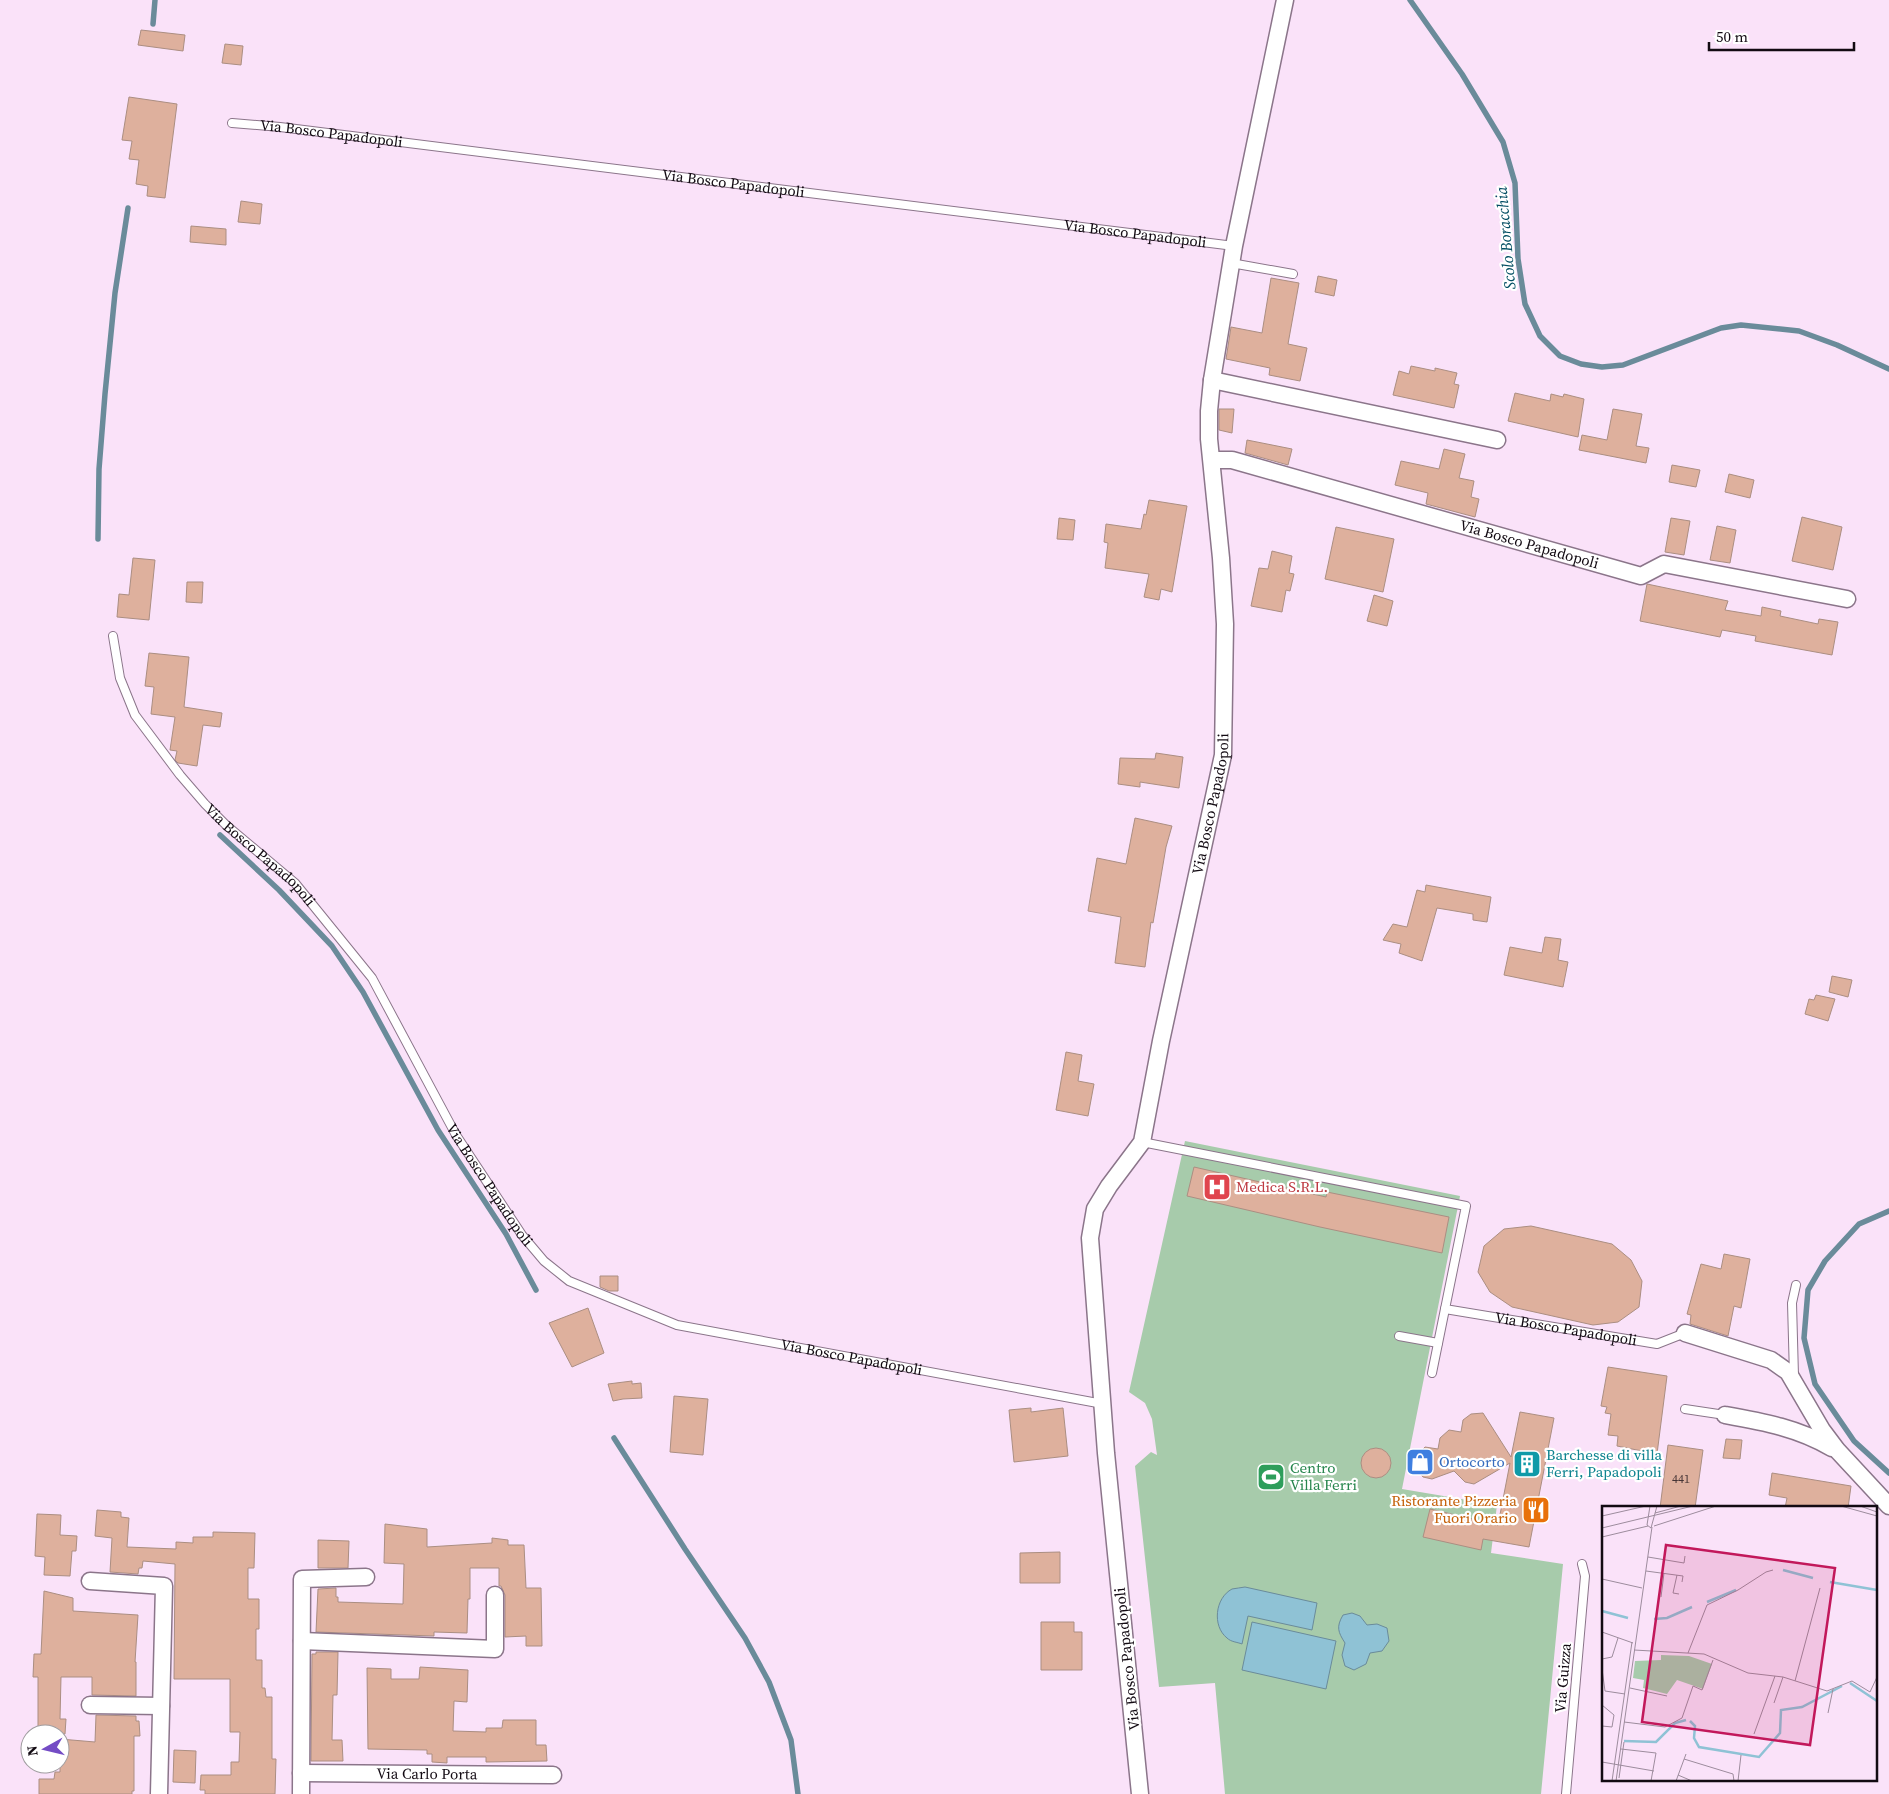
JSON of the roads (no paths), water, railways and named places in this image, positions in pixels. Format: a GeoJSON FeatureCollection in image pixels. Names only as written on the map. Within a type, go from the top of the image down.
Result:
{"type":"FeatureCollection","features":[{"type":"Feature","properties":{"kind":"street","name":"Via Bosco Papadopoli"},"geometry":{"type":"LineString","coordinates":[[1140,1794],[1103,1404],[1090,1238],[1095,1209],[1109,1186],[1142,1142],[1161,1041],[1223,755],[1225,624],[1209,439],[1209,411],[1212,380],[1234,246],[1285,0]]}},
{"type":"Feature","properties":{"kind":"street"},"geometry":{"type":"LineString","coordinates":[[1212,380],[1497,440]]}},
{"type":"Feature","properties":{"kind":"street","name":"Via Bosco Papadopoli"},"geometry":{"type":"LineString","coordinates":[[1212,460],[1232,460],[1641,576],[1664,564],[1847,598]]}},
{"type":"Feature","properties":{"kind":"street"},"geometry":{"type":"LineString","coordinates":[[1685,1334],[1772,1360],[1788,1372],[1822,1430],[1837,1450],[1889,1506]]}},
{"type":"Feature","properties":{"kind":"street"},"geometry":{"type":"LineString","coordinates":[[1725,1415],[1790,1428],[1815,1438],[1837,1450]]}},
{"type":"Feature","properties":{"kind":"street"},"geometry":{"type":"LineString","coordinates":[[301,1794],[302,1579],[366,1577]]}},
{"type":"Feature","properties":{"kind":"street"},"geometry":{"type":"LineString","coordinates":[[90,1581],[164,1586],[159,1794]]}},
{"type":"Feature","properties":{"kind":"street"},"geometry":{"type":"LineString","coordinates":[[302,1641],[495,1649],[495,1595]]}},
{"type":"Feature","properties":{"kind":"street"},"geometry":{"type":"LineString","coordinates":[[90,1705],[161,1706]]}},
{"type":"Feature","properties":{"kind":"street","name":"Via Carlo Porta"},"geometry":{"type":"LineString","coordinates":[[301,1773],[553,1775]]}},
{"type":"Feature","properties":{"kind":"lane","name":"Via Bosco Papadopoli"},"geometry":{"type":"LineString","coordinates":[[232,123],[280,127],[1234,246]]}},
{"type":"Feature","properties":{"kind":"lane"},"geometry":{"type":"LineString","coordinates":[[1231,264],[1292,274]]}},
{"type":"Feature","properties":{"kind":"lane","name":"Via Bosco Papadopoli"},"geometry":{"type":"LineString","coordinates":[[112,636],[120,678],[135,715],[180,775],[205,804],[226,825],[295,883],[372,978],[456,1135],[522,1235],[544,1261],[569,1281],[676,1325],[1103,1404]]}},
{"type":"Feature","properties":{"kind":"lane"},"geometry":{"type":"LineString","coordinates":[[1142,1142],[1466,1206],[1432,1373]]}},
{"type":"Feature","properties":{"kind":"lane"},"geometry":{"type":"LineString","coordinates":[[1794,1383],[1792,1303],[1796,1285]]}},
{"type":"Feature","properties":{"kind":"lane","name":"Via Bosco Papadopoli"},"geometry":{"type":"LineString","coordinates":[[1445,1309],[1657,1344],[1685,1334]]}},
{"type":"Feature","properties":{"kind":"lane"},"geometry":{"type":"LineString","coordinates":[[1399,1336],[1438,1343]]}},
{"type":"Feature","properties":{"kind":"lane"},"geometry":{"type":"LineString","coordinates":[[1685,1409],[1725,1415]]}},
{"type":"Feature","properties":{"kind":"lane","name":"Via Guizza"},"geometry":{"type":"LineString","coordinates":[[1566,1794],[1585,1576],[1582,1564]]}},
{"type":"Feature","properties":{"kind":"water"},"geometry":{"type":"Polygon","coordinates":[[[1245,1587],[1317,1603],[1312,1630],[1248,1616],[1242,1644],[1232,1641],[1222,1633],[1219,1627],[1219,1605],[1226,1593],[1232,1589],[1245,1587]]]}},
{"type":"Feature","properties":{"kind":"water"},"geometry":{"type":"Polygon","coordinates":[[[1352,1613],[1360,1616],[1367,1625],[1377,1624],[1387,1628],[1389,1641],[1382,1651],[1370,1653],[1366,1664],[1354,1670],[1345,1666],[1342,1655],[1345,1643],[1339,1629],[1339,1623],[1343,1615],[1352,1613]]]}},
{"type":"Feature","properties":{"kind":"water"},"geometry":{"type":"Polygon","coordinates":[[[1252,1622],[1336,1641],[1326,1689],[1242,1670],[1252,1622]]]}},
{"type":"Feature","properties":{"kind":"waterway"},"geometry":{"type":"LineString","coordinates":[[153,24],[155,0]]}},
{"type":"Feature","properties":{"kind":"waterway","name":"Scolo Boracchia"},"geometry":{"type":"LineString","coordinates":[[1410,0],[1462,74],[1503,142],[1515,183],[1518,259],[1525,304],[1540,336],[1560,356],[1581,364],[1602,367],[1623,365],[1721,328],[1741,325],[1799,331],[1837,345],[1889,369]]}},
{"type":"Feature","properties":{"kind":"waterway"},"geometry":{"type":"LineString","coordinates":[[98,539],[99,469],[105,394],[115,293],[128,208]]}},
{"type":"Feature","properties":{"kind":"waterway"},"geometry":{"type":"LineString","coordinates":[[220,835],[279,890],[332,946],[363,992],[438,1130],[506,1234],[536,1290]]}},
{"type":"Feature","properties":{"kind":"waterway","name":"Scolo Boracchia"},"geometry":{"type":"LineString","coordinates":[[1889,1211],[1859,1224],[1825,1261],[1808,1290],[1804,1338],[1815,1384],[1854,1441],[1889,1473]]}},
{"type":"Feature","properties":{"kind":"waterway"},"geometry":{"type":"LineString","coordinates":[[614,1438],[745,1638],[769,1682],[791,1740],[798,1794]]}},
{"type":"Feature","properties":{"kind":"place","name":"Medica S.R.L."},"geometry":{"type":"Point","coordinates":[1217,1187]}},
{"type":"Feature","properties":{"kind":"place","name":"Ortocorto"},"geometry":{"type":"Point","coordinates":[1420,1462]}},
{"type":"Feature","properties":{"kind":"place","name":"Barchesse di villa Ferri, Papadopoli"},"geometry":{"type":"Point","coordinates":[1527,1464]}},
{"type":"Feature","properties":{"kind":"place","name":"Centro Villa Ferri"},"geometry":{"type":"Point","coordinates":[1271,1477]}},
{"type":"Feature","properties":{"kind":"place","name":"Ristorante Pizzeria Fuori Orario"},"geometry":{"type":"Point","coordinates":[1536,1510]}}]}
